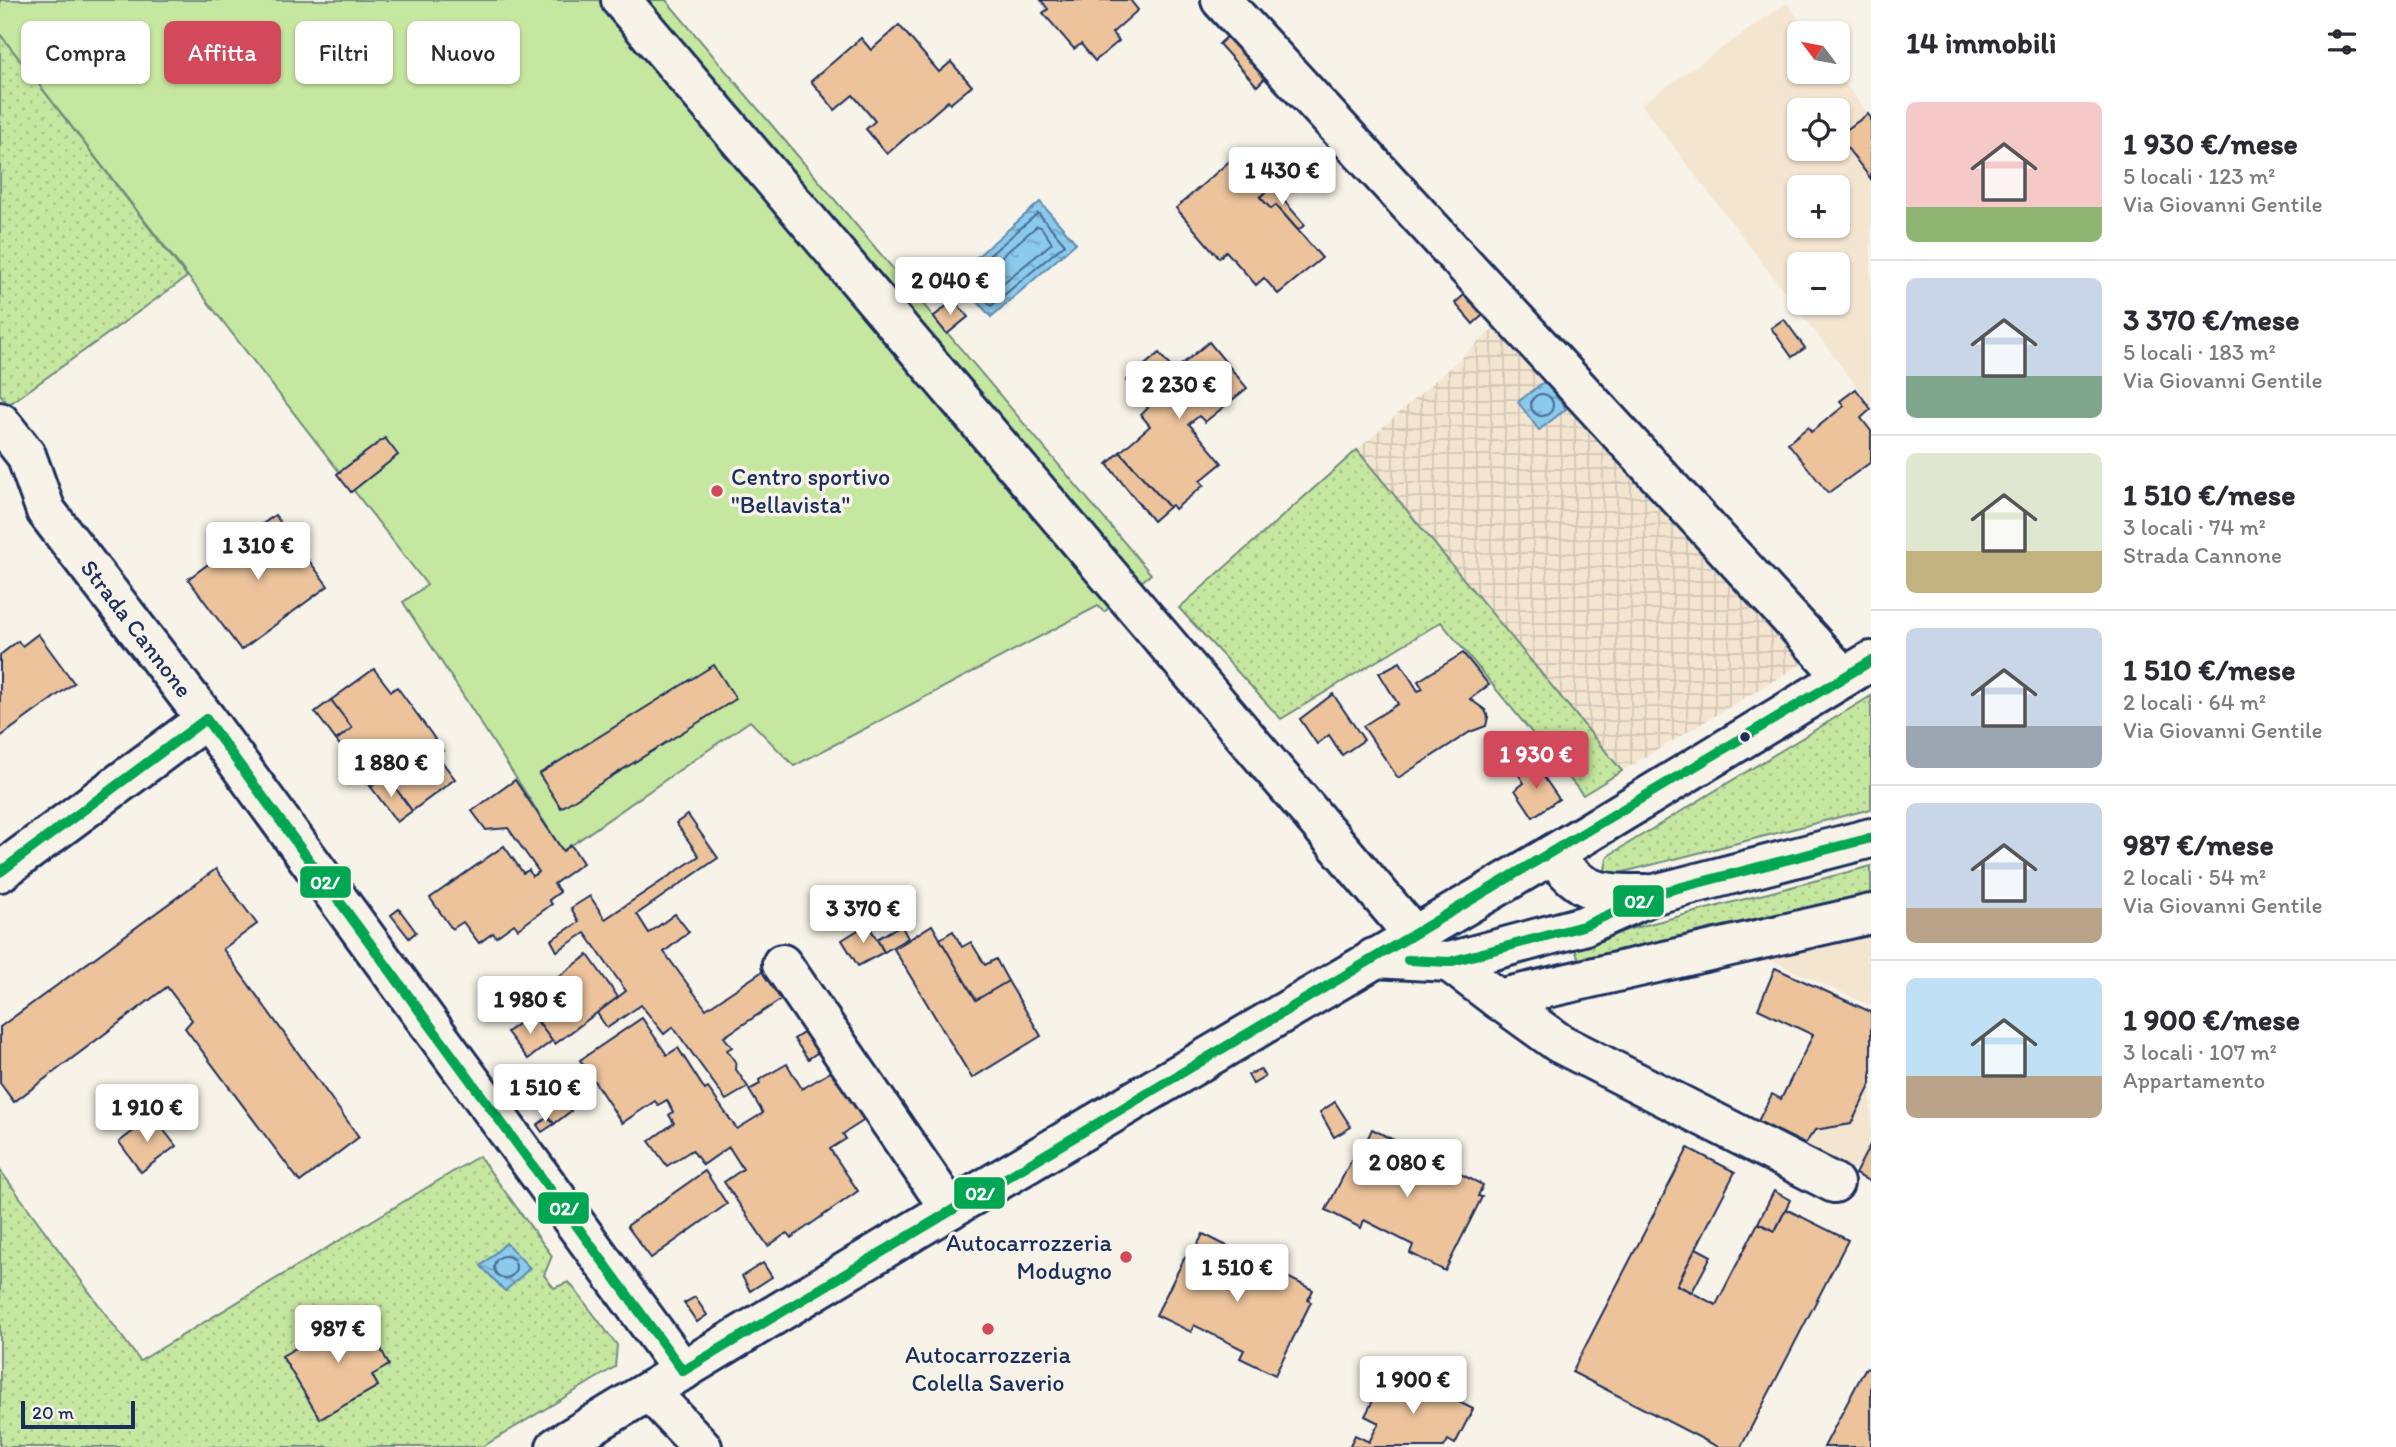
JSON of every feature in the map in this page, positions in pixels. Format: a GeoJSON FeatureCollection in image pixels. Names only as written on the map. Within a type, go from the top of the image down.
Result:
{"type":"FeatureCollection","features":[{"type":"Feature","properties":{"kind":"street"},"geometry":{"type":"LineString","coordinates":[[621,0],[1413,934]]}},
{"type":"Feature","properties":{"kind":"street"},"geometry":{"type":"LineString","coordinates":[[556,1447],[950,1209],[1553,854],[1857,669],[1221,0]]}},
{"type":"Feature","properties":{"kind":"street","name":"Strada Cannone"},"geometry":{"type":"LineString","coordinates":[[0,422],[26,455],[46,511],[206,719],[683,1371]]}},
{"type":"Feature","properties":{"kind":"street"},"geometry":{"type":"LineString","coordinates":[[0,872],[206,719]]}},
{"type":"Feature","properties":{"kind":"street"},"geometry":{"type":"LineString","coordinates":[[1374,958],[1450,962],[1583,926],[1655,894],[1871,838]]}},
{"type":"Feature","properties":{"kind":"street"},"geometry":{"type":"LineString","coordinates":[[1553,854],[1569,877],[1604,894],[1655,894]]}},
{"type":"Feature","properties":{"kind":"street"},"geometry":{"type":"LineString","coordinates":[[1498,999],[1871,915]]}},
{"type":"Feature","properties":{"kind":"street"},"geometry":{"type":"LineString","coordinates":[[1450,962],[1559,1044],[1834,1183]]}},
{"type":"Feature","properties":{"kind":"street"},"geometry":{"type":"LineString","coordinates":[[782,964],[950,1209]]}},
{"type":"Feature","properties":{"kind":"street"},"geometry":{"type":"LineString","coordinates":[[650,1392],[702,1447]]}},
{"type":"Feature","properties":{"kind":"shaded area"},"geometry":{"type":"Polygon","coordinates":[[[1787,3],[1800,21],[1787,21],[1787,84],[1846,84],[1871,118],[1871,405],[1802,315],[1850,315],[1850,252],[1787,252],[1787,295],[1641,104],[1787,3]]]}},
{"type":"Feature","properties":{"kind":"shaded area"},"geometry":{"type":"Polygon","coordinates":[[[1499,324],[1803,663],[1622,771],[1357,450],[1499,324]]]}},
{"type":"Feature","properties":{"kind":"shaded area"},"geometry":{"type":"Polygon","coordinates":[[[1871,931],[1871,1006],[1760,955],[1871,931]]]}},
{"type":"Feature","properties":{"kind":"shaded area"},"geometry":{"type":"Polygon","coordinates":[[[1871,1008],[1871,1178],[1805,1144],[1871,1008]]]}},
{"type":"Feature","properties":{"kind":"green space","name":"Centro sportivo \"Bellavista\""},"geometry":{"type":"Polygon","coordinates":[[[0,0],[666,0],[1151,574],[1104,612],[1098,606],[794,766],[750,721],[563,851],[403,602],[427,585],[39,84],[150,84],[150,21],[21,21],[21,61],[0,34],[0,0]]]}},
{"type":"Feature","properties":{"kind":"green space"},"geometry":{"type":"Polygon","coordinates":[[[0,34],[21,61],[21,84],[38,84],[187,277],[8,405],[0,394],[0,34]]]}},
{"type":"Feature","properties":{"kind":"green space"},"geometry":{"type":"Polygon","coordinates":[[[1357,450],[1622,771],[1583,795],[1441,622],[1281,719],[1179,608],[1357,450]]]}},
{"type":"Feature","properties":{"kind":"green space"},"geometry":{"type":"Polygon","coordinates":[[[1871,696],[1871,809],[1612,875],[1605,870],[1607,858],[1611,854],[1871,696]]]}},
{"type":"Feature","properties":{"kind":"green space"},"geometry":{"type":"Polygon","coordinates":[[[1871,866],[1871,894],[1580,962],[1573,944],[1871,866]]]}},
{"type":"Feature","properties":{"kind":"green space"},"geometry":{"type":"Polygon","coordinates":[[[479,1156],[552,1256],[544,1275],[554,1288],[569,1282],[617,1345],[615,1367],[482,1447],[0,1447],[0,1170],[140,1361],[479,1156]],[[362,1311],[282,1356],[321,1419],[378,1386],[372,1375],[376,1343],[379,1341],[362,1311]]]}},
{"type":"Feature","properties":{"kind":"water"},"geometry":{"type":"Polygon","coordinates":[[[1040,202],[1076,243],[991,317],[955,276],[1040,202]]]}},
{"type":"Feature","properties":{"kind":"water"},"geometry":{"type":"Polygon","coordinates":[[[1545,381],[1566,409],[1539,430],[1518,402],[1545,381]]]}},
{"type":"Feature","properties":{"kind":"water"},"geometry":{"type":"Polygon","coordinates":[[[506,1243],[530,1268],[505,1291],[481,1266],[506,1243]]]}},
{"type":"Feature","properties":{"kind":"building"},"geometry":{"type":"Polygon","coordinates":[[[1041,0],[1130,0],[1138,10],[1112,33],[1119,41],[1095,61],[1081,44],[1074,49],[1043,13],[1048,9],[1041,0]]]}},
{"type":"Feature","properties":{"kind":"building"},"geometry":{"type":"Polygon","coordinates":[[[899,25],[939,72],[951,62],[972,86],[950,104],[948,101],[887,154],[866,129],[875,121],[853,95],[835,110],[811,81],[861,38],[871,50],[899,25]]]}},
{"type":"Feature","properties":{"kind":"building"},"geometry":{"type":"Polygon","coordinates":[[[1229,35],[1266,77],[1257,86],[1219,44],[1229,35]]]}},
{"type":"Feature","properties":{"kind":"building"},"geometry":{"type":"Polygon","coordinates":[[[1868,114],[1871,118],[1871,179],[1850,152],[1850,127],[1868,114]]]}},
{"type":"Feature","properties":{"kind":"building"},"geometry":{"type":"Polygon","coordinates":[[[1241,151],[1272,187],[1260,197],[1271,209],[1276,205],[1322,258],[1278,294],[1264,278],[1256,285],[1226,251],[1219,258],[1176,208],[1241,151]]]}},
{"type":"Feature","properties":{"kind":"building"},"geometry":{"type":"Polygon","coordinates":[[[1272,187],[1305,225],[1298,230],[1276,205],[1271,209],[1260,197],[1272,187]]]}},
{"type":"Feature","properties":{"kind":"building"},"geometry":{"type":"Polygon","coordinates":[[[1465,294],[1483,315],[1473,324],[1455,303],[1465,294]]]}},
{"type":"Feature","properties":{"kind":"building"},"geometry":{"type":"Polygon","coordinates":[[[954,300],[968,317],[947,334],[933,317],[954,300]]]}},
{"type":"Feature","properties":{"kind":"building"},"geometry":{"type":"Polygon","coordinates":[[[1784,319],[1805,348],[1792,357],[1771,328],[1784,319]]]}},
{"type":"Feature","properties":{"kind":"building"},"geometry":{"type":"Polygon","coordinates":[[[1209,342],[1247,388],[1205,422],[1199,416],[1189,424],[1222,463],[1200,481],[1204,485],[1175,509],[1172,505],[1169,507],[1120,452],[1150,426],[1141,415],[1148,408],[1126,381],[1159,353],[1174,371],[1209,342]]]}},
{"type":"Feature","properties":{"kind":"building"},"geometry":{"type":"Polygon","coordinates":[[[1856,389],[1871,409],[1861,418],[1871,431],[1871,462],[1828,493],[1788,443],[1808,427],[1811,432],[1844,406],[1840,401],[1856,389]]]}},
{"type":"Feature","properties":{"kind":"building"},"geometry":{"type":"Polygon","coordinates":[[[385,438],[398,455],[351,492],[337,474],[385,438]]]}},
{"type":"Feature","properties":{"kind":"building"},"geometry":{"type":"Polygon","coordinates":[[[1120,452],[1169,507],[1153,521],[1107,464],[1120,452]]]}},
{"type":"Feature","properties":{"kind":"building"},"geometry":{"type":"Polygon","coordinates":[[[275,515],[328,586],[241,650],[188,579],[275,515]]]}},
{"type":"Feature","properties":{"kind":"building"},"geometry":{"type":"Polygon","coordinates":[[[38,634],[74,683],[0,737],[0,655],[18,641],[22,646],[38,634]]]}},
{"type":"Feature","properties":{"kind":"building"},"geometry":{"type":"Polygon","coordinates":[[[1463,653],[1489,685],[1470,699],[1485,710],[1488,717],[1486,726],[1470,732],[1398,778],[1363,726],[1398,704],[1379,673],[1400,662],[1418,691],[1423,689],[1418,681],[1463,653]]]}},
{"type":"Feature","properties":{"kind":"building"},"geometry":{"type":"Polygon","coordinates":[[[714,665],[736,699],[561,808],[539,774],[714,665]]]}},
{"type":"Feature","properties":{"kind":"building"},"geometry":{"type":"Polygon","coordinates":[[[374,669],[391,691],[397,687],[443,751],[437,755],[455,779],[412,811],[386,775],[371,787],[336,740],[352,728],[331,700],[374,669]]]}},
{"type":"Feature","properties":{"kind":"building"},"geometry":{"type":"Polygon","coordinates":[[[1333,694],[1364,740],[1342,755],[1329,735],[1317,744],[1300,719],[1333,694]]]}},
{"type":"Feature","properties":{"kind":"building"},"geometry":{"type":"Polygon","coordinates":[[[331,700],[352,728],[336,740],[315,712],[331,700]]]}},
{"type":"Feature","properties":{"kind":"building"},"geometry":{"type":"Polygon","coordinates":[[[1535,764],[1559,799],[1533,817],[1515,790],[1524,783],[1519,775],[1535,764]]]}},
{"type":"Feature","properties":{"kind":"building"},"geometry":{"type":"Polygon","coordinates":[[[386,775],[412,811],[397,822],[371,787],[386,775]]]}},
{"type":"Feature","properties":{"kind":"building"},"geometry":{"type":"Polygon","coordinates":[[[515,780],[563,851],[571,845],[583,863],[554,884],[560,892],[549,900],[552,904],[518,929],[514,924],[496,937],[493,933],[479,943],[463,922],[452,929],[430,898],[504,846],[523,873],[529,870],[532,876],[539,872],[508,828],[486,830],[472,811],[515,780]]]}},
{"type":"Feature","properties":{"kind":"building"},"geometry":{"type":"Polygon","coordinates":[[[688,815],[718,858],[637,914],[649,933],[675,914],[689,932],[664,952],[706,1009],[769,967],[788,995],[724,1037],[732,1047],[727,1050],[736,1063],[735,1068],[748,1087],[726,1100],[673,1027],[664,1034],[641,1005],[607,1028],[597,1013],[626,991],[585,933],[557,951],[551,940],[579,922],[571,908],[590,896],[605,919],[699,856],[676,823],[688,815]]]}},
{"type":"Feature","properties":{"kind":"building"},"geometry":{"type":"Polygon","coordinates":[[[216,869],[257,924],[223,949],[359,1137],[300,1182],[185,1028],[192,1020],[167,987],[14,1102],[0,1083],[0,1027],[216,869]]]}},
{"type":"Feature","properties":{"kind":"building"},"geometry":{"type":"Polygon","coordinates":[[[399,909],[416,932],[409,938],[391,915],[399,909]]]}},
{"type":"Feature","properties":{"kind":"building"},"geometry":{"type":"Polygon","coordinates":[[[868,924],[884,952],[858,966],[842,940],[868,924]]]}},
{"type":"Feature","properties":{"kind":"building"},"geometry":{"type":"Polygon","coordinates":[[[901,925],[908,938],[884,952],[877,939],[901,925]]]}},
{"type":"Feature","properties":{"kind":"building"},"geometry":{"type":"Polygon","coordinates":[[[932,925],[976,1000],[1008,981],[1041,1036],[972,1078],[894,949],[932,925]]]}},
{"type":"Feature","properties":{"kind":"building"},"geometry":{"type":"Polygon","coordinates":[[[953,931],[962,947],[971,942],[985,965],[996,959],[1008,981],[976,1000],[940,939],[953,931]]]}},
{"type":"Feature","properties":{"kind":"building"},"geometry":{"type":"Polygon","coordinates":[[[588,955],[618,997],[555,1044],[524,1002],[588,955]]]}},
{"type":"Feature","properties":{"kind":"building"},"geometry":{"type":"Polygon","coordinates":[[[1775,968],[1871,1012],[1871,1084],[1851,1124],[1815,1130],[1805,1144],[1758,1121],[1772,1094],[1781,1099],[1813,1035],[1758,1009],[1775,968]]]}},
{"type":"Feature","properties":{"kind":"building"},"geometry":{"type":"Polygon","coordinates":[[[532,1014],[552,1041],[528,1059],[507,1032],[532,1014]]]}},
{"type":"Feature","properties":{"kind":"building"},"geometry":{"type":"Polygon","coordinates":[[[642,1018],[667,1055],[678,1048],[705,1090],[708,1088],[737,1129],[763,1113],[749,1090],[760,1084],[759,1080],[787,1064],[802,1089],[839,1067],[871,1116],[843,1134],[846,1139],[830,1149],[858,1191],[791,1238],[787,1233],[768,1246],[724,1182],[743,1169],[729,1147],[703,1165],[692,1150],[667,1166],[649,1141],[674,1123],[669,1115],[673,1112],[667,1100],[658,1105],[655,1101],[622,1123],[580,1060],[642,1018]]]}},
{"type":"Feature","properties":{"kind":"building"},"geometry":{"type":"Polygon","coordinates":[[[811,1028],[824,1048],[808,1059],[794,1039],[811,1028]]]}},
{"type":"Feature","properties":{"kind":"building"},"geometry":{"type":"Polygon","coordinates":[[[1260,1069],[1265,1077],[1253,1084],[1248,1075],[1260,1069]]]}},
{"type":"Feature","properties":{"kind":"building"},"geometry":{"type":"Polygon","coordinates":[[[539,1072],[571,1111],[554,1124],[524,1083],[539,1072]]]}},
{"type":"Feature","properties":{"kind":"building"},"geometry":{"type":"Polygon","coordinates":[[[1335,1102],[1351,1127],[1334,1137],[1320,1112],[1335,1102]]]}},
{"type":"Feature","properties":{"kind":"building"},"geometry":{"type":"Polygon","coordinates":[[[153,1116],[176,1146],[141,1172],[119,1142],[153,1116]]]}},
{"type":"Feature","properties":{"kind":"building"},"geometry":{"type":"Polygon","coordinates":[[[548,1117],[554,1124],[542,1132],[537,1125],[548,1117]]]}},
{"type":"Feature","properties":{"kind":"building"},"geometry":{"type":"Polygon","coordinates":[[[1372,1129],[1419,1153],[1412,1167],[1431,1177],[1438,1163],[1483,1185],[1478,1196],[1482,1197],[1445,1271],[1410,1253],[1413,1245],[1364,1220],[1361,1228],[1326,1210],[1355,1153],[1360,1155],[1372,1129]]]}},
{"type":"Feature","properties":{"kind":"building"},"geometry":{"type":"Polygon","coordinates":[[[1871,1143],[1871,1182],[1855,1174],[1871,1143]]]}},
{"type":"Feature","properties":{"kind":"building"},"geometry":{"type":"Polygon","coordinates":[[[1688,1148],[1735,1172],[1677,1285],[1716,1305],[1758,1223],[1775,1231],[1786,1209],[1848,1240],[1741,1447],[1718,1447],[1572,1372],[1688,1148]]]}},
{"type":"Feature","properties":{"kind":"building"},"geometry":{"type":"Polygon","coordinates":[[[705,1171],[727,1204],[651,1258],[627,1226],[705,1171]]]}},
{"type":"Feature","properties":{"kind":"building"},"geometry":{"type":"Polygon","coordinates":[[[1774,1191],[1790,1200],[1775,1231],[1758,1223],[1774,1191]]]}},
{"type":"Feature","properties":{"kind":"building"},"geometry":{"type":"Polygon","coordinates":[[[1203,1234],[1249,1257],[1241,1274],[1260,1283],[1268,1267],[1313,1290],[1308,1300],[1311,1302],[1275,1375],[1240,1358],[1244,1350],[1194,1325],[1191,1332],[1156,1315],[1185,1257],[1190,1259],[1203,1234]]]}},
{"type":"Feature","properties":{"kind":"building"},"geometry":{"type":"Polygon","coordinates":[[[1696,1248],[1711,1256],[1692,1292],[1677,1285],[1696,1248]]]}},
{"type":"Feature","properties":{"kind":"building"},"geometry":{"type":"Polygon","coordinates":[[[763,1263],[772,1277],[750,1291],[742,1276],[763,1263]]]}},
{"type":"Feature","properties":{"kind":"building"},"geometry":{"type":"Polygon","coordinates":[[[695,1297],[707,1315],[697,1322],[684,1303],[695,1297]]]}},
{"type":"Feature","properties":{"kind":"building"},"geometry":{"type":"Polygon","coordinates":[[[362,1310],[389,1365],[372,1375],[378,1386],[320,1419],[282,1356],[362,1310]]]}},
{"type":"Feature","properties":{"kind":"building"},"geometry":{"type":"Polygon","coordinates":[[[1871,1368],[1871,1447],[1824,1447],[1865,1369],[1871,1368]]]}},
{"type":"Feature","properties":{"kind":"building"},"geometry":{"type":"Polygon","coordinates":[[[1388,1371],[1398,1376],[1399,1372],[1473,1409],[1455,1444],[1448,1440],[1444,1447],[1349,1447],[1355,1435],[1369,1442],[1379,1423],[1365,1416],[1388,1371]]]}},
{"type":"Feature","properties":{"kind":"transit line","name":"02/"},"geometry":{"type":"LineString","coordinates":[[683,1371],[1871,661]]}},
{"type":"Feature","properties":{"kind":"transit line","name":"02/"},"geometry":{"type":"LineString","coordinates":[[206,719],[683,1371]]}},
{"type":"Feature","properties":{"kind":"transit line","name":"02/"},"geometry":{"type":"LineString","coordinates":[[0,872],[206,719]]}},
{"type":"Feature","properties":{"kind":"transit line","name":"02/"},"geometry":{"type":"LineString","coordinates":[[1408,960],[1449,962],[1583,926],[1655,894],[1871,838]]}},
{"type":"Feature","properties":{"kind":"place","name":"Centro sportivo \"Bellavista\""},"geometry":{"type":"Point","coordinates":[717,491]}},
{"type":"Feature","properties":{"kind":"place","name":"Autocarrozzeria Modugno"},"geometry":{"type":"Point","coordinates":[1126,1257]}},
{"type":"Feature","properties":{"kind":"place","name":"Autocarrozzeria Colella Saverio"},"geometry":{"type":"Point","coordinates":[988,1329]}}]}
